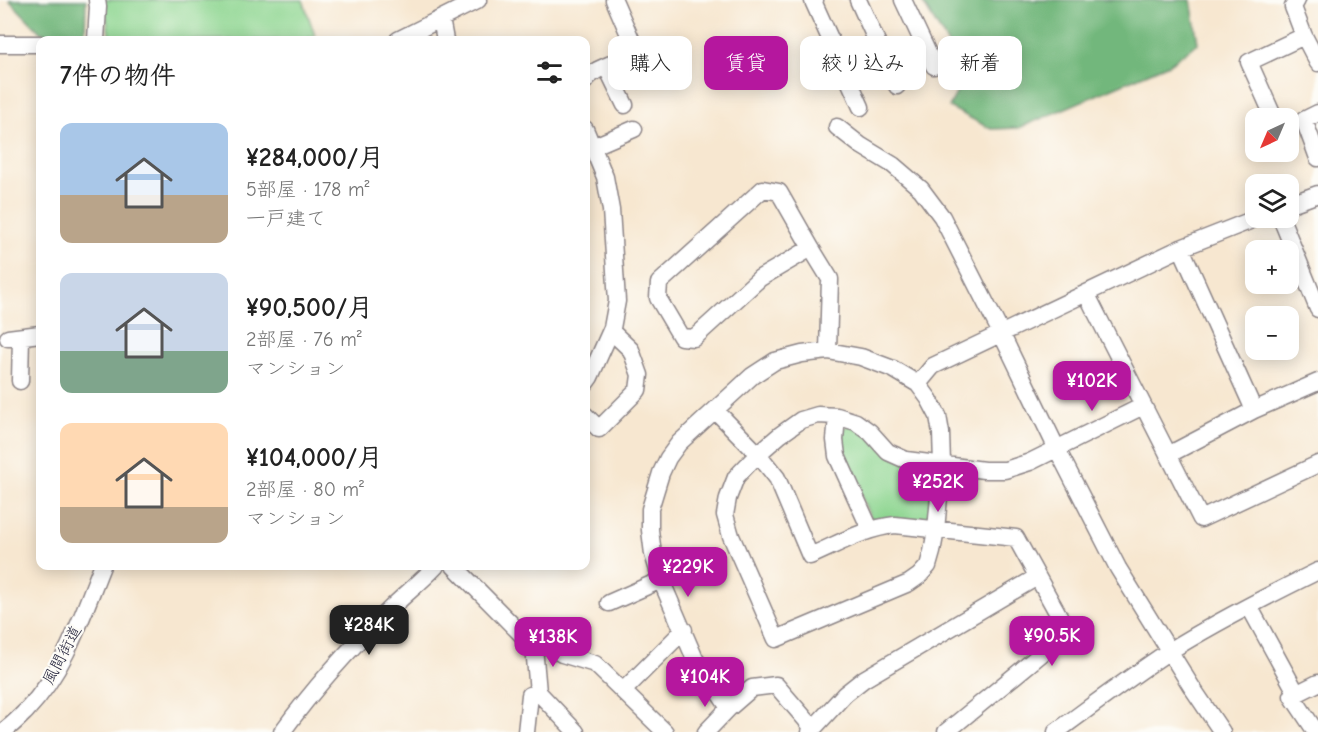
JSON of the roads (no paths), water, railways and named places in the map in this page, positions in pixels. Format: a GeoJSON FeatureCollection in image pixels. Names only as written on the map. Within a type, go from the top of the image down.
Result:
{"type":"FeatureCollection","features":[{"type":"Feature","properties":{"kind":"street"},"geometry":{"type":"LineString","coordinates":[[96,36],[97,0]]}},
{"type":"Feature","properties":{"kind":"street"},"geometry":{"type":"LineString","coordinates":[[406,36],[478,0]]}},
{"type":"Feature","properties":{"kind":"street"},"geometry":{"type":"LineString","coordinates":[[590,75],[628,55],[634,46],[614,0]]}},
{"type":"Feature","properties":{"kind":"street"},"geometry":{"type":"LineString","coordinates":[[815,0],[813,1],[861,107]]}},
{"type":"Feature","properties":{"kind":"street"},"geometry":{"type":"LineString","coordinates":[[858,0],[874,36]]}},
{"type":"Feature","properties":{"kind":"street"},"geometry":{"type":"LineString","coordinates":[[903,0],[934,66]]}},
{"type":"Feature","properties":{"kind":"street"},"geometry":{"type":"LineString","coordinates":[[1297,0],[1293,7],[1318,63]]}},
{"type":"Feature","properties":{"kind":"street"},"geometry":{"type":"LineString","coordinates":[[441,19],[444,36]]}},
{"type":"Feature","properties":{"kind":"street"},"geometry":{"type":"LineString","coordinates":[[1270,108],[1250,62],[1304,36]]}},
{"type":"Feature","properties":{"kind":"street"},"geometry":{"type":"LineString","coordinates":[[0,44],[36,44]]}},
{"type":"Feature","properties":{"kind":"street"},"geometry":{"type":"LineString","coordinates":[[606,66],[624,105]]}},
{"type":"Feature","properties":{"kind":"street"},"geometry":{"type":"LineString","coordinates":[[1303,120],[1318,158]]}},
{"type":"Feature","properties":{"kind":"street"},"geometry":{"type":"LineString","coordinates":[[837,127],[860,145],[893,165],[921,189],[942,217],[1118,568],[1222,732]]}},
{"type":"Feature","properties":{"kind":"street"},"geometry":{"type":"LineString","coordinates":[[592,147],[634,129]]}},
{"type":"Feature","properties":{"kind":"street"},"geometry":{"type":"LineString","coordinates":[[590,142],[605,177],[611,210],[617,301],[611,331],[590,377]]}},
{"type":"Feature","properties":{"kind":"street"},"geometry":{"type":"LineString","coordinates":[[811,248],[760,278],[694,338],[681,337],[657,298],[659,283],[763,189],[779,192],[830,279],[828,351]]}},
{"type":"Feature","properties":{"kind":"street"},"geometry":{"type":"LineString","coordinates":[[1299,201],[1318,194]]}},
{"type":"Feature","properties":{"kind":"street"},"geometry":{"type":"LineString","coordinates":[[918,384],[933,366],[1181,248],[1245,223]]}},
{"type":"Feature","properties":{"kind":"street"},"geometry":{"type":"LineString","coordinates":[[1285,228],[1318,309]]}},
{"type":"Feature","properties":{"kind":"street"},"geometry":{"type":"LineString","coordinates":[[1181,248],[1254,410]]}},
{"type":"Feature","properties":{"kind":"street"},"geometry":{"type":"LineString","coordinates":[[1086,293],[1201,519],[1318,464]]}},
{"type":"Feature","properties":{"kind":"street"},"geometry":{"type":"LineString","coordinates":[[590,420],[599,429],[638,390],[640,375],[631,350],[611,331]]}},
{"type":"Feature","properties":{"kind":"street"},"geometry":{"type":"LineString","coordinates":[[20,381],[14,337],[36,334]]}},
{"type":"Feature","properties":{"kind":"street"},"geometry":{"type":"LineString","coordinates":[[729,708],[695,659],[661,580],[653,554],[650,509],[661,473],[679,444],[752,376],[776,361],[802,354],[828,351],[861,357],[893,369],[918,384],[938,416],[941,433],[942,464],[936,530],[928,566],[909,583],[776,639],[731,537],[725,515],[728,498],[736,477],[758,454],[801,420],[818,415],[837,416],[856,422],[870,432],[888,452],[906,460],[942,464],[984,470],[1005,470],[1030,462],[1143,406]]}},
{"type":"Feature","properties":{"kind":"street"},"geometry":{"type":"LineString","coordinates":[[1168,455],[1254,410],[1318,382]]}},
{"type":"Feature","properties":{"kind":"street"},"geometry":{"type":"LineString","coordinates":[[715,410],[777,477],[810,556],[870,529],[895,525],[1016,538],[1068,632],[946,732]]}},
{"type":"Feature","properties":{"kind":"street"},"geometry":{"type":"LineString","coordinates":[[837,416],[835,440],[837,456],[870,529]]}},
{"type":"Feature","properties":{"kind":"street","name":"風間街道"},"geometry":{"type":"LineString","coordinates":[[4,731],[34,703],[48,684],[78,626],[100,570]]}},
{"type":"Feature","properties":{"kind":"street"},"geometry":{"type":"LineString","coordinates":[[282,732],[304,701],[340,661],[432,570]]}},
{"type":"Feature","properties":{"kind":"street"},"geometry":{"type":"LineString","coordinates":[[458,570],[534,646],[537,692],[576,732]]}},
{"type":"Feature","properties":{"kind":"street"},"geometry":{"type":"LineString","coordinates":[[1056,732],[1169,651],[1249,606],[1318,571]]}},
{"type":"Feature","properties":{"kind":"street"},"geometry":{"type":"LineString","coordinates":[[706,732],[752,688],[776,685],[811,730],[845,694],[864,679],[1037,577]]}},
{"type":"Feature","properties":{"kind":"street"},"geometry":{"type":"LineString","coordinates":[[609,603],[661,580]]}},
{"type":"Feature","properties":{"kind":"street"},"geometry":{"type":"LineString","coordinates":[[1249,606],[1298,694]]}},
{"type":"Feature","properties":{"kind":"street"},"geometry":{"type":"LineString","coordinates":[[623,691],[684,630]]}},
{"type":"Feature","properties":{"kind":"street"},"geometry":{"type":"LineString","coordinates":[[534,646],[547,644],[562,654],[596,664],[665,732]]}},
{"type":"Feature","properties":{"kind":"street"},"geometry":{"type":"LineString","coordinates":[[1316,732],[1292,696],[1318,683]]}},
{"type":"Feature","properties":{"kind":"street"},"geometry":{"type":"LineString","coordinates":[[526,732],[530,695],[537,692]]}}]}
